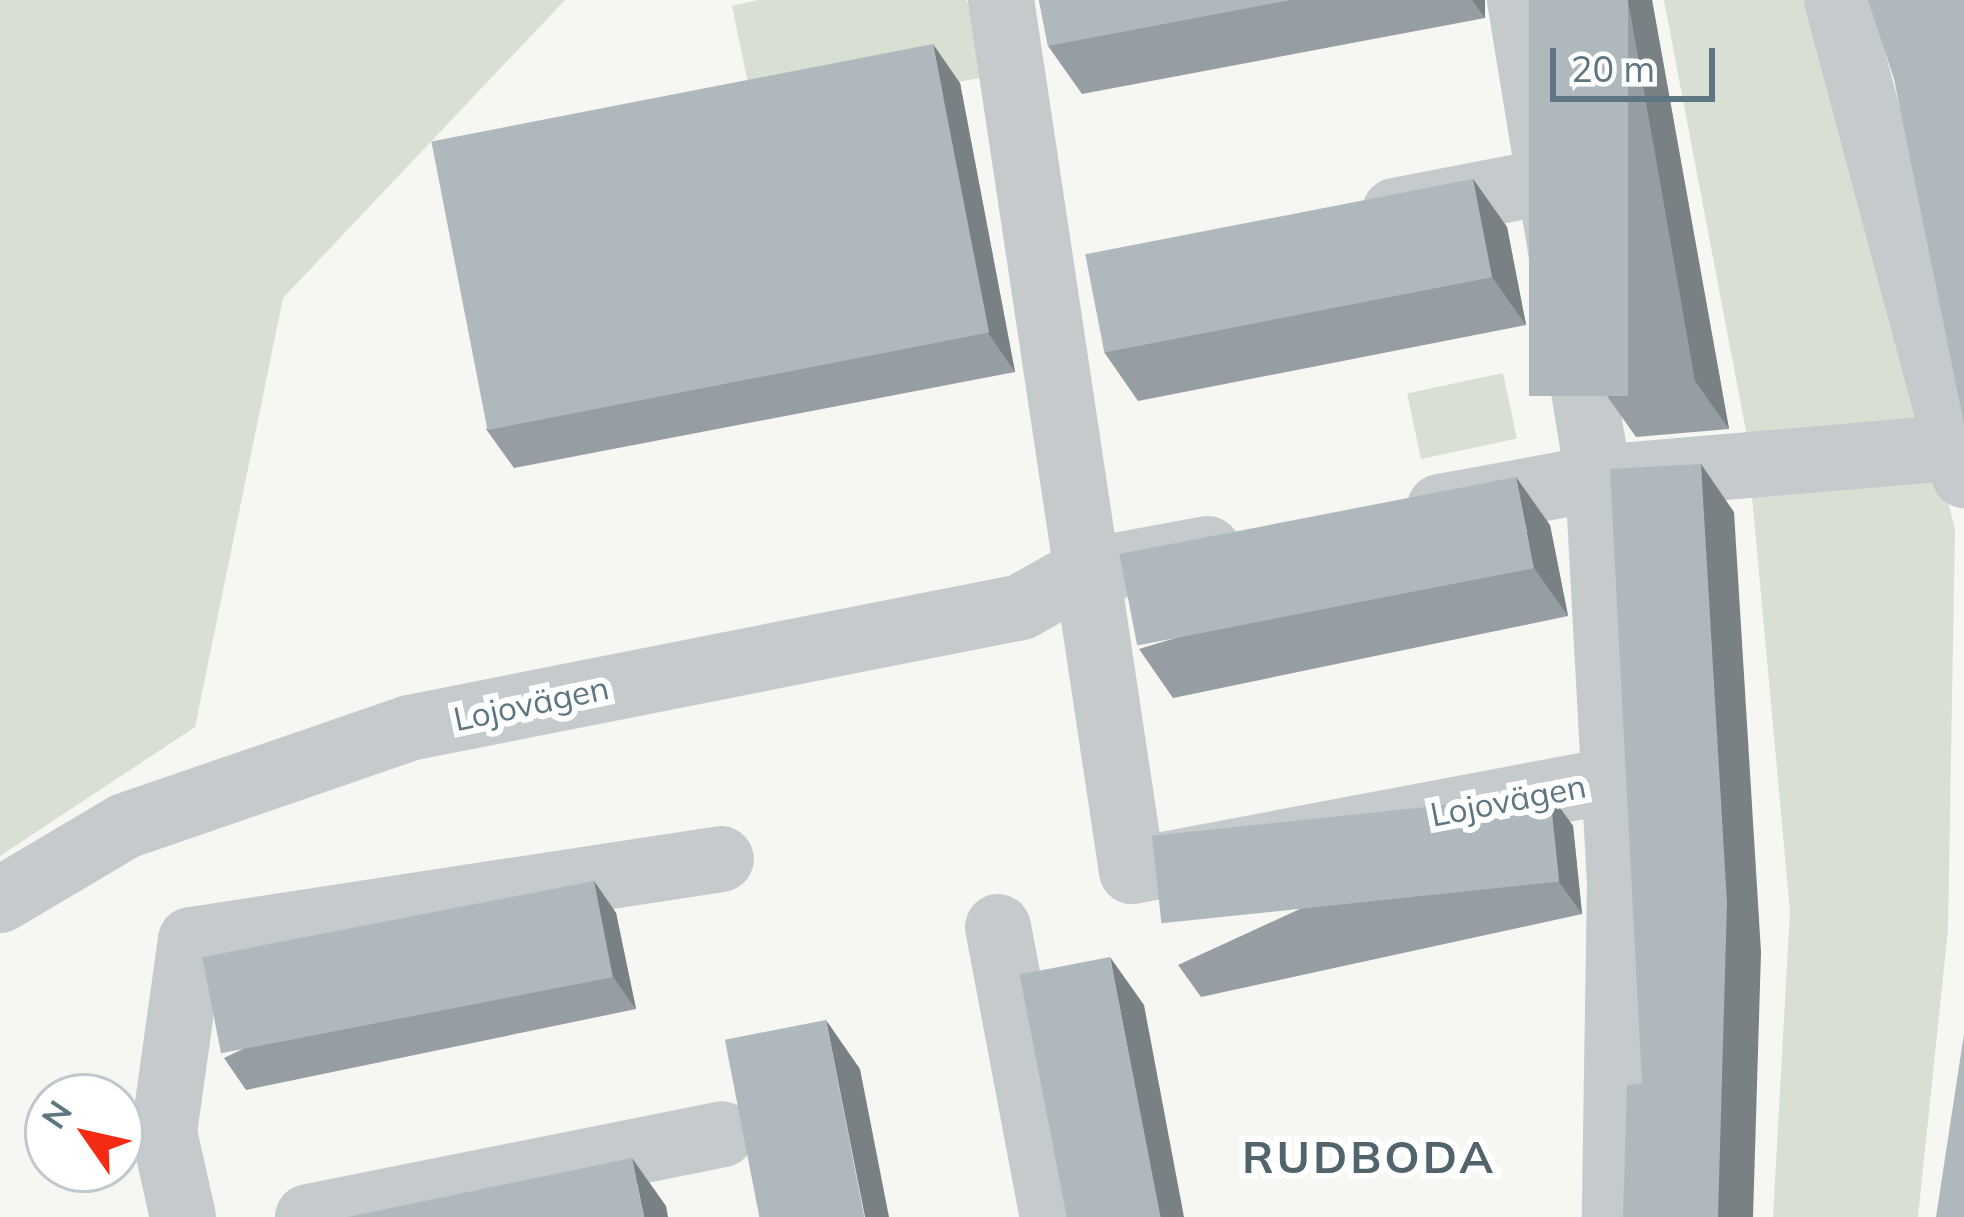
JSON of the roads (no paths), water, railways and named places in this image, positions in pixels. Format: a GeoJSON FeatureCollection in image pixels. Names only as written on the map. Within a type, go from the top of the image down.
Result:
{"type":"FeatureCollection","features":[{"type":"Feature","properties":{"kind":"street","name":"Lojovägen"},"geometry":{"type":"LineString","coordinates":[[1001,0],[1046,278],[1082,572],[1132,871],[1615,780]]}},
{"type":"Feature","properties":{"kind":"street","name":"Lojovägen"},"geometry":{"type":"LineString","coordinates":[[1520,0],[1598,478],[1615,780],[1615,1217]]}},
{"type":"Feature","properties":{"kind":"street"},"geometry":{"type":"LineString","coordinates":[[1387,517],[1598,478],[1961,461],[1837,0]]}},
{"type":"Feature","properties":{"kind":"street"},"geometry":{"type":"LineString","coordinates":[[1344,220],[1550,181]]}},
{"type":"Feature","properties":{"kind":"street"},"geometry":{"type":"LineString","coordinates":[[1046,278],[1114,264]]}},
{"type":"Feature","properties":{"kind":"street","name":"Lojovägen"},"geometry":{"type":"LineString","coordinates":[[0,900],[125,826],[409,728],[1021,607],[1082,572],[1270,538]]}},
{"type":"Feature","properties":{"kind":"street"},"geometry":{"type":"LineString","coordinates":[[182,1217],[164,1132],[191,940],[721,859]]}},
{"type":"Feature","properties":{"kind":"street"},"geometry":{"type":"LineString","coordinates":[[998,927],[1052,1217]]}},
{"type":"Feature","properties":{"kind":"street"},"geometry":{"type":"LineString","coordinates":[[308,1217],[722,1134]]}},
{"type":"Feature","properties":{"kind":"district","name":"RUDBODA"},"geometry":{"type":"Point","coordinates":[1369,1157]}}]}
